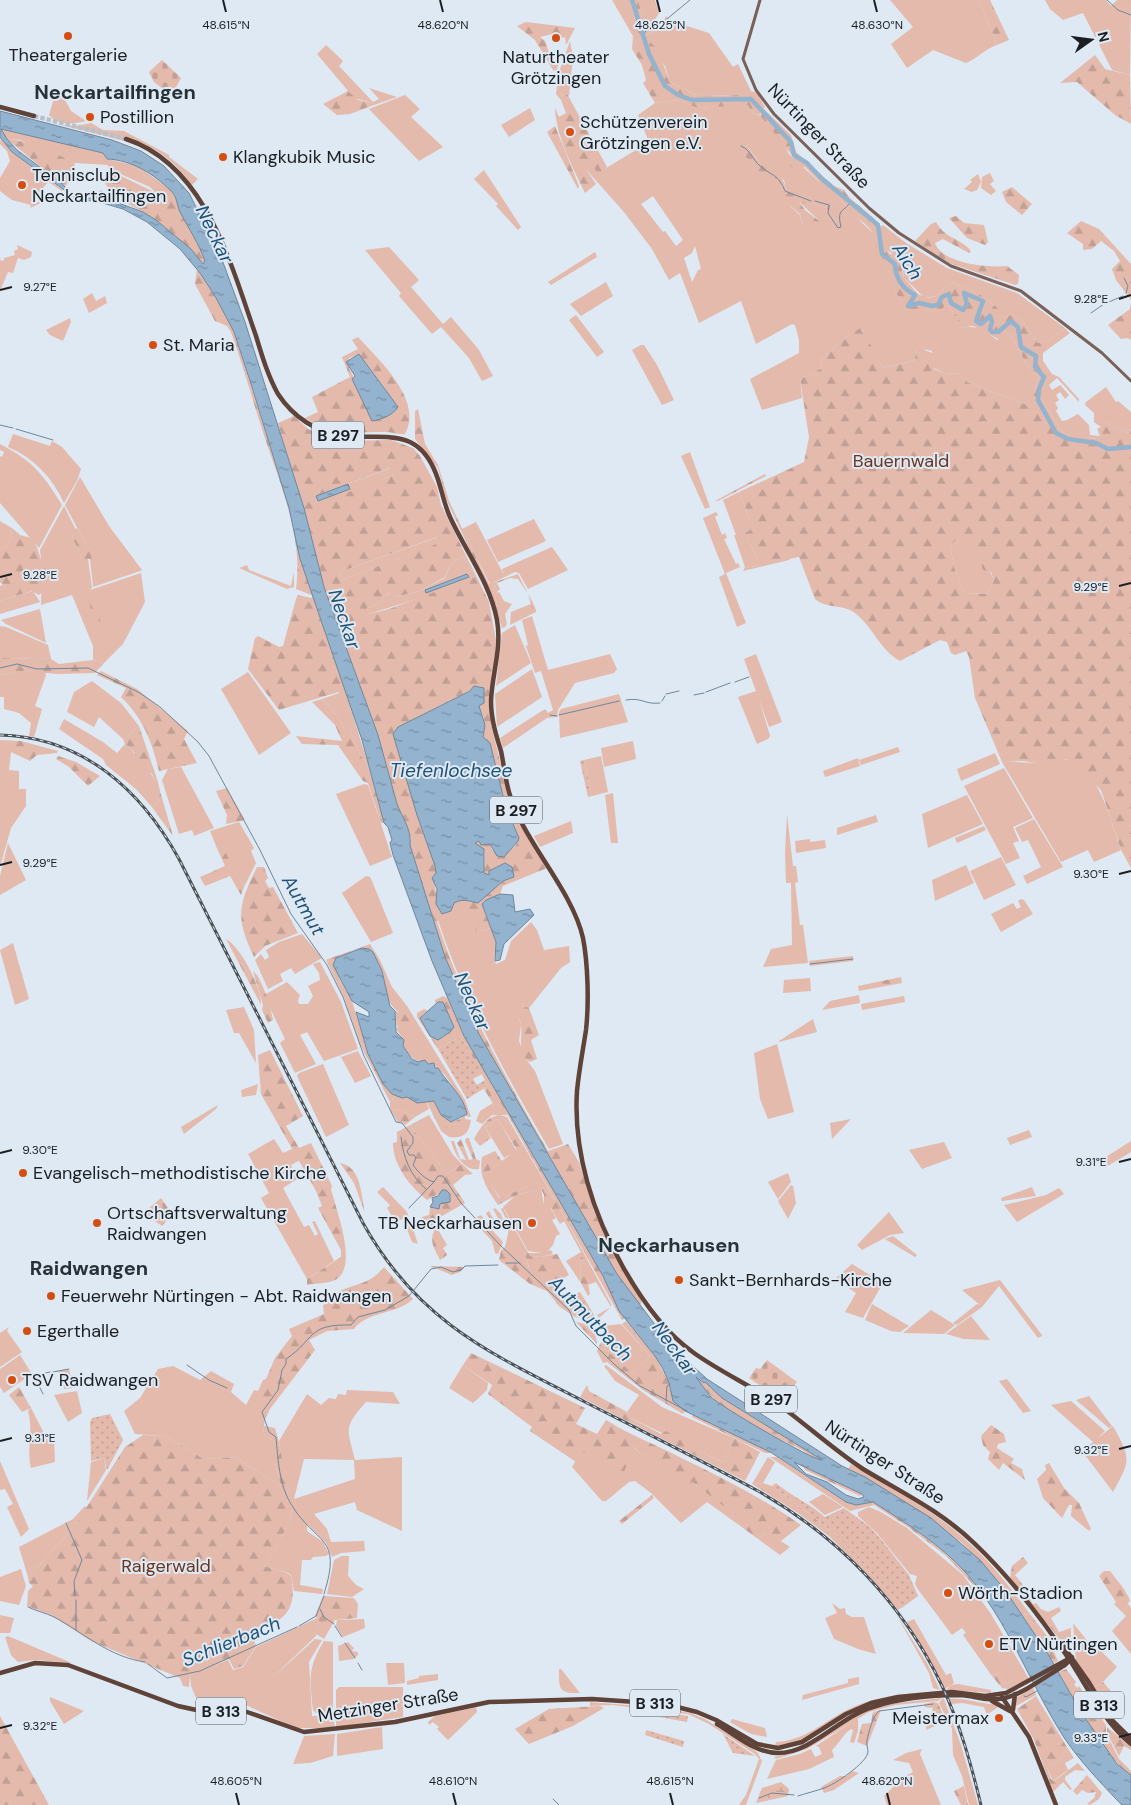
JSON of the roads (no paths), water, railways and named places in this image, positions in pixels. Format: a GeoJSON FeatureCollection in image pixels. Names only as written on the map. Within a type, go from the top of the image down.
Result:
{"type":"FeatureCollection","features":[{"type":"Feature","properties":{"kind":"main road","name":"Nürtinger Straße"},"geometry":{"type":"LineString","coordinates":[[760,0],[743,57],[745,68],[756,90],[774,114],[869,208],[911,242],[950,266],[1021,291],[1102,353],[1131,381]]}},
{"type":"Feature","properties":{"kind":"main road"},"geometry":{"type":"LineString","coordinates":[[0,107],[34,116]]}},
{"type":"Feature","properties":{"kind":"main road","name":"Nürtinger Straße"},"geometry":{"type":"LineString","coordinates":[[126,139],[145,146],[163,157],[179,172],[195,192],[230,267],[270,377],[280,396],[291,410],[307,423],[334,434],[353,437],[388,435],[407,441],[421,450],[432,464],[450,516],[489,596],[498,630],[498,651],[491,708],[509,793],[516,810],[574,914],[583,939],[586,1023],[576,1110],[584,1168],[598,1214],[619,1260],[641,1296],[679,1341],[698,1356],[782,1407],[852,1462],[922,1503],[957,1527],[989,1559],[1070,1659]]}},
{"type":"Feature","properties":{"kind":"main road","name":"Nürtinger Straße"},"geometry":{"type":"LineString","coordinates":[[1051,1634],[1070,1659]]}},
{"type":"Feature","properties":{"kind":"main road"},"geometry":{"type":"LineString","coordinates":[[1062,1649],[1064,1663]]}},
{"type":"Feature","properties":{"kind":"main road"},"geometry":{"type":"LineString","coordinates":[[1056,1805],[1033,1745],[1003,1697],[1070,1659]]}},
{"type":"Feature","properties":{"kind":"main road","name":"B 313"},"geometry":{"type":"LineString","coordinates":[[1070,1659],[1095,1696],[1111,1725],[1131,1744]]}},
{"type":"Feature","properties":{"kind":"main road","name":"B 313"},"geometry":{"type":"LineString","coordinates":[[1070,1659],[1111,1719],[1131,1738]]}},
{"type":"Feature","properties":{"kind":"main road","name":"Metzinger Straße"},"geometry":{"type":"LineString","coordinates":[[0,1673],[35,1663],[68,1665],[188,1709],[247,1712],[304,1732],[395,1722],[489,1702],[606,1700],[674,1706],[701,1714],[757,1744],[783,1748],[802,1742],[846,1714],[877,1701],[952,1692],[1003,1697]]}},
{"type":"Feature","properties":{"kind":"main road","name":"B 313"},"geometry":{"type":"LineString","coordinates":[[1064,1663],[1078,1673]]}},
{"type":"Feature","properties":{"kind":"main road"},"geometry":{"type":"LineString","coordinates":[[1011,1711],[1015,1694],[1020,1689]]}},
{"type":"Feature","properties":{"kind":"main road","name":"B 313"},"geometry":{"type":"LineString","coordinates":[[991,1700],[1015,1694]]}},
{"type":"Feature","properties":{"kind":"main road","name":"Metzinger Straße"},"geometry":{"type":"LineString","coordinates":[[701,1714],[755,1748],[777,1753],[804,1747],[849,1717],[884,1703],[956,1695],[991,1700]]}},
{"type":"Feature","properties":{"kind":"main road"},"geometry":{"type":"LineString","coordinates":[[991,1700],[1011,1711]]}},
{"type":"Feature","properties":{"kind":"water"},"geometry":{"type":"Polygon","coordinates":[[[0,111],[112,140],[141,151],[164,166],[189,193],[221,257],[245,322],[304,508],[324,587],[378,735],[397,804],[408,829],[410,845],[445,957],[479,1034],[617,1274],[671,1346],[707,1379],[842,1466],[865,1477],[931,1518],[980,1560],[1005,1590],[1048,1654],[1081,1712],[1117,1764],[1131,1775],[1131,1805],[1122,1805],[1090,1771],[1065,1739],[995,1612],[956,1562],[922,1535],[873,1502],[856,1505],[846,1502],[772,1453],[685,1411],[673,1401],[669,1383],[663,1369],[619,1311],[603,1276],[464,1036],[432,961],[393,855],[390,843],[392,840],[388,827],[384,823],[362,740],[300,559],[289,508],[251,384],[234,332],[215,296],[200,273],[180,249],[147,222],[123,209],[96,201],[78,200],[12,152],[0,137],[0,111]],[[1,129],[17,150],[61,183],[75,197],[79,199],[102,197],[143,212],[156,220],[191,249],[203,264],[205,261],[180,212],[173,193],[150,174],[134,165],[107,159],[103,153],[1,129]],[[696,1377],[710,1396],[747,1421],[785,1443],[822,1460],[722,1398],[705,1382],[696,1377]],[[794,1462],[806,1474],[827,1482],[846,1495],[858,1499],[864,1497],[862,1494],[794,1462]]]}},
{"type":"Feature","properties":{"kind":"water"},"geometry":{"type":"Polygon","coordinates":[[[359,354],[398,407],[390,415],[372,421],[352,379],[355,376],[346,362],[359,354]]]}},
{"type":"Feature","properties":{"kind":"water"},"geometry":{"type":"Polygon","coordinates":[[[348,484],[350,489],[318,501],[316,496],[348,484]]]}},
{"type":"Feature","properties":{"kind":"water"},"geometry":{"type":"Polygon","coordinates":[[[467,574],[469,577],[426,593],[425,590],[467,574]]]}},
{"type":"Feature","properties":{"kind":"water","name":"Tiefenlochsee"},"geometry":{"type":"Polygon","coordinates":[[[474,686],[484,688],[484,703],[479,706],[485,725],[483,737],[490,743],[506,808],[519,838],[504,857],[497,856],[490,844],[481,845],[479,841],[475,843],[484,849],[484,873],[489,875],[489,871],[505,863],[512,867],[514,877],[503,881],[478,903],[466,900],[457,901],[454,903],[451,911],[442,914],[436,904],[437,889],[432,878],[436,873],[435,866],[417,815],[393,734],[398,727],[470,691],[474,686]]]}},
{"type":"Feature","properties":{"kind":"water"},"geometry":{"type":"Polygon","coordinates":[[[500,894],[513,895],[515,912],[530,909],[534,915],[504,944],[500,960],[495,961],[496,942],[482,904],[486,900],[500,894]]]}},
{"type":"Feature","properties":{"kind":"water"},"geometry":{"type":"Polygon","coordinates":[[[362,948],[373,952],[382,971],[390,1006],[395,1011],[396,1032],[404,1040],[403,1046],[412,1059],[418,1062],[425,1060],[428,1064],[434,1063],[435,1068],[438,1068],[459,1095],[467,1114],[451,1122],[441,1115],[434,1101],[417,1103],[407,1097],[402,1098],[392,1094],[383,1084],[368,1054],[356,1012],[369,1017],[369,1012],[352,1001],[333,965],[336,958],[362,948]]]}},
{"type":"Feature","properties":{"kind":"water"},"geometry":{"type":"Polygon","coordinates":[[[438,1002],[443,1002],[454,1027],[438,1040],[430,1036],[420,1018],[438,1002]]]}},
{"type":"Feature","properties":{"kind":"water"},"geometry":{"type":"Polygon","coordinates":[[[442,1190],[446,1190],[450,1194],[450,1202],[440,1204],[439,1209],[430,1207],[433,1202],[432,1198],[438,1196],[442,1190]]]}},
{"type":"Feature","properties":{"kind":"waterway","name":"Aich"},"geometry":{"type":"LineString","coordinates":[[632,0],[649,54],[665,86],[678,95],[692,100],[751,99],[791,142],[794,155],[807,163],[822,179],[878,225],[882,254],[895,264],[896,274],[900,282],[915,295],[908,306],[919,303],[932,306],[938,305],[942,297],[949,294],[951,303],[963,310],[967,304],[964,293],[983,301],[976,321],[981,324],[990,316],[992,322],[990,329],[992,332],[998,332],[1011,321],[1018,327],[1021,347],[1036,356],[1035,367],[1044,377],[1039,389],[1038,400],[1056,433],[1068,439],[1096,443],[1108,449],[1131,447]]}},
{"type":"Feature","properties":{"kind":"waterway"},"geometry":{"type":"LineString","coordinates":[[643,35],[648,28],[662,23],[690,0]]}},
{"type":"Feature","properties":{"kind":"waterway"},"geometry":{"type":"LineString","coordinates":[[1107,0],[1118,10],[1131,15]]}},
{"type":"Feature","properties":{"kind":"waterway"},"geometry":{"type":"LineString","coordinates":[[741,146],[747,150],[760,166],[777,178],[785,191],[811,201]]}},
{"type":"Feature","properties":{"kind":"waterway"},"geometry":{"type":"LineString","coordinates":[[815,201],[829,205],[828,213],[838,228],[841,227],[840,214],[851,202]]}},
{"type":"Feature","properties":{"kind":"waterway"},"geometry":{"type":"LineString","coordinates":[[1124,278],[1128,286],[1126,293]]}},
{"type":"Feature","properties":{"kind":"waterway"},"geometry":{"type":"LineString","coordinates":[[1091,313],[1104,304],[1123,296]]}},
{"type":"Feature","properties":{"kind":"waterway"},"geometry":{"type":"LineString","coordinates":[[0,425],[13,428]]}},
{"type":"Feature","properties":{"kind":"waterway"},"geometry":{"type":"LineString","coordinates":[[16,429],[53,440]]}},
{"type":"Feature","properties":{"kind":"waterway","name":"Autmut"},"geometry":{"type":"LineString","coordinates":[[0,668],[17,664],[37,669],[88,668],[140,693],[160,707],[198,742],[209,756],[260,850],[291,914],[327,965],[343,997],[364,1056],[396,1122],[402,1123],[413,1137],[413,1143],[407,1151],[409,1155],[414,1155],[416,1158],[413,1165],[431,1181],[434,1182],[438,1176],[443,1176],[461,1203],[500,1245],[569,1310],[576,1326],[614,1364],[640,1386],[687,1411]]}},
{"type":"Feature","properties":{"kind":"waterway"},"geometry":{"type":"LineString","coordinates":[[735,682],[749,677]]}},
{"type":"Feature","properties":{"kind":"waterway"},"geometry":{"type":"LineString","coordinates":[[706,692],[730,683]]}},
{"type":"Feature","properties":{"kind":"waterway"},"geometry":{"type":"LineString","coordinates":[[666,694],[679,691]]}},
{"type":"Feature","properties":{"kind":"waterway"},"geometry":{"type":"LineString","coordinates":[[694,695],[704,693]]}},
{"type":"Feature","properties":{"kind":"waterway"},"geometry":{"type":"LineString","coordinates":[[662,701],[665,696]]}},
{"type":"Feature","properties":{"kind":"waterway"},"geometry":{"type":"LineString","coordinates":[[626,700],[636,699],[660,703]]}},
{"type":"Feature","properties":{"kind":"waterway"},"geometry":{"type":"LineString","coordinates":[[559,715],[619,701]]}},
{"type":"Feature","properties":{"kind":"waterway"},"geometry":{"type":"LineString","coordinates":[[550,715],[557,716]]}},
{"type":"Feature","properties":{"kind":"waterway"},"geometry":{"type":"LineString","coordinates":[[810,964],[853,959]]}},
{"type":"Feature","properties":{"kind":"waterway"},"geometry":{"type":"LineString","coordinates":[[401,1137],[408,1165],[420,1184],[426,1189]]}},
{"type":"Feature","properties":{"kind":"waterway"},"geometry":{"type":"LineString","coordinates":[[409,1208],[434,1182]]}},
{"type":"Feature","properties":{"kind":"waterway","name":"Schlierbach"},"geometry":{"type":"LineString","coordinates":[[506,1263],[520,1263]]}},
{"type":"Feature","properties":{"kind":"waterway","name":"Schlierbach"},"geometry":{"type":"LineString","coordinates":[[324,1594],[329,1575],[330,1561],[328,1550],[324,1542],[300,1517],[287,1497],[280,1472],[276,1437],[269,1432],[262,1412],[278,1390],[286,1359],[319,1330],[337,1325],[351,1325],[358,1317],[385,1310],[409,1296],[431,1269],[441,1267],[453,1272],[461,1270],[465,1266],[498,1265]]}},
{"type":"Feature","properties":{"kind":"waterway"},"geometry":{"type":"LineString","coordinates":[[187,1365],[209,1380],[227,1388]]}},
{"type":"Feature","properties":{"kind":"waterway"},"geometry":{"type":"LineString","coordinates":[[53,1372],[69,1369]]}},
{"type":"Feature","properties":{"kind":"waterway"},"geometry":{"type":"LineString","coordinates":[[38,1377],[41,1374],[50,1372]]}},
{"type":"Feature","properties":{"kind":"waterway"},"geometry":{"type":"LineString","coordinates":[[38,1384],[43,1394]]}},
{"type":"Feature","properties":{"kind":"waterway"},"geometry":{"type":"LineString","coordinates":[[666,1401],[667,1386],[670,1384]]}},
{"type":"Feature","properties":{"kind":"waterway"},"geometry":{"type":"LineString","coordinates":[[66,1523],[82,1560],[74,1581],[75,1596]]}},
{"type":"Feature","properties":{"kind":"waterway","name":"Schlierbach"},"geometry":{"type":"LineString","coordinates":[[299,1626],[316,1616],[324,1596]]}},
{"type":"Feature","properties":{"kind":"waterway"},"geometry":{"type":"LineString","coordinates":[[76,1600],[76,1630]]}},
{"type":"Feature","properties":{"kind":"waterway","name":"Schlierbach"},"geometry":{"type":"LineString","coordinates":[[28,1607],[54,1617],[108,1650],[145,1662]]}},
{"type":"Feature","properties":{"kind":"waterway"},"geometry":{"type":"LineString","coordinates":[[320,1609],[324,1617],[334,1624]]}},
{"type":"Feature","properties":{"kind":"waterway"},"geometry":{"type":"LineString","coordinates":[[335,1626],[342,1637]]}},
{"type":"Feature","properties":{"kind":"waterway","name":"Schlierbach"},"geometry":{"type":"LineString","coordinates":[[148,1664],[167,1678],[200,1671],[297,1627]]}},
{"type":"Feature","properties":{"kind":"waterway"},"geometry":{"type":"LineString","coordinates":[[345,1643],[355,1658]]}},
{"type":"Feature","properties":{"kind":"waterway"},"geometry":{"type":"LineString","coordinates":[[358,1663],[362,1670]]}},
{"type":"Feature","properties":{"kind":"waterway"},"geometry":{"type":"LineString","coordinates":[[1024,1696],[1026,1697],[1037,1691]]}},
{"type":"Feature","properties":{"kind":"waterway"},"geometry":{"type":"LineString","coordinates":[[798,1796],[829,1786],[862,1762],[868,1752],[867,1742],[871,1725],[879,1711],[933,1704]]}},
{"type":"Feature","properties":{"kind":"waterway"},"geometry":{"type":"LineString","coordinates":[[759,1798],[772,1793],[794,1795]]}},
{"type":"Feature","properties":{"kind":"waterway"},"geometry":{"type":"LineString","coordinates":[[553,1799],[559,1805]]}},
{"type":"Feature","properties":{"kind":"tunnel"},"geometry":{"type":"LineString","coordinates":[[34,116],[126,139]]}},
{"type":"Feature","properties":{"kind":"railway"},"geometry":{"type":"LineString","coordinates":[[0,735],[30,738],[58,746],[83,757],[106,772],[128,790],[147,811],[179,859],[363,1223],[384,1257],[408,1286],[432,1310],[488,1350],[760,1492],[789,1510],[842,1551],[888,1600],[926,1656],[942,1686],[960,1730],[981,1805]]}},
{"type":"Feature","properties":{"kind":"place","name":"Theatergalerie"},"geometry":{"type":"Point","coordinates":[68,36]}},
{"type":"Feature","properties":{"kind":"place","name":"Naturtheater Grötzingen"},"geometry":{"type":"Point","coordinates":[556,38]}},
{"type":"Feature","properties":{"kind":"place","name":"Postillion"},"geometry":{"type":"Point","coordinates":[90,117]}},
{"type":"Feature","properties":{"kind":"place","name":"Schützenverein Grötzingen e.V."},"geometry":{"type":"Point","coordinates":[570,132]}},
{"type":"Feature","properties":{"kind":"place","name":"Klangkubik Music"},"geometry":{"type":"Point","coordinates":[223,157]}},
{"type":"Feature","properties":{"kind":"place","name":"Tennisclub Neckartailfingen"},"geometry":{"type":"Point","coordinates":[22,185]}},
{"type":"Feature","properties":{"kind":"place","name":"St. Maria"},"geometry":{"type":"Point","coordinates":[153,345]}},
{"type":"Feature","properties":{"kind":"place","name":"Evangelisch-methodistische Kirche"},"geometry":{"type":"Point","coordinates":[23,1173]}},
{"type":"Feature","properties":{"kind":"place","name":"Ortschaftsverwaltung Raidwangen"},"geometry":{"type":"Point","coordinates":[97,1223]}},
{"type":"Feature","properties":{"kind":"place","name":"TB Neckarhausen"},"geometry":{"type":"Point","coordinates":[532,1223]}},
{"type":"Feature","properties":{"kind":"place","name":"Sankt-Bernhards-Kirche"},"geometry":{"type":"Point","coordinates":[679,1280]}},
{"type":"Feature","properties":{"kind":"place","name":"Feuerwehr Nürtingen - Abt. Raidwangen"},"geometry":{"type":"Point","coordinates":[51,1296]}},
{"type":"Feature","properties":{"kind":"place","name":"Egerthalle"},"geometry":{"type":"Point","coordinates":[27,1331]}},
{"type":"Feature","properties":{"kind":"place","name":"TSV Raidwangen"},"geometry":{"type":"Point","coordinates":[12,1380]}},
{"type":"Feature","properties":{"kind":"place","name":"Wörth-Stadion"},"geometry":{"type":"Point","coordinates":[948,1593]}},
{"type":"Feature","properties":{"kind":"place","name":"ETV Nürtingen"},"geometry":{"type":"Point","coordinates":[989,1644]}},
{"type":"Feature","properties":{"kind":"place","name":"Meistermax"},"geometry":{"type":"Point","coordinates":[999,1718]}},
{"type":"Feature","properties":{"kind":"district","name":"Neckartailfingen"},"geometry":{"type":"Point","coordinates":[115,92]}},
{"type":"Feature","properties":{"kind":"district","name":"Neckarhausen"},"geometry":{"type":"Point","coordinates":[669,1245]}},
{"type":"Feature","properties":{"kind":"district","name":"Raidwangen"},"geometry":{"type":"Point","coordinates":[89,1268]}},
{"type":"Feature","properties":{"kind":"water label","name":"Neckar"},"geometry":{"type":"Point","coordinates":[215,234]}},
{"type":"Feature","properties":{"kind":"water label","name":"Neckar"},"geometry":{"type":"Point","coordinates":[345,619]}},
{"type":"Feature","properties":{"kind":"water label","name":"Neckar"},"geometry":{"type":"Point","coordinates":[473,1001]}},
{"type":"Feature","properties":{"kind":"water label","name":"Autmutbach"},"geometry":{"type":"Point","coordinates":[591,1318]}},
{"type":"Feature","properties":{"kind":"water label","name":"Neckar"},"geometry":{"type":"Point","coordinates":[675,1348]}},
{"type":"Feature","properties":{"kind":"park label","name":"Bauernwald"},"geometry":{"type":"Point","coordinates":[901,461]}},
{"type":"Feature","properties":{"kind":"park label","name":"Raigerwald"},"geometry":{"type":"Point","coordinates":[166,1566]}}]}
